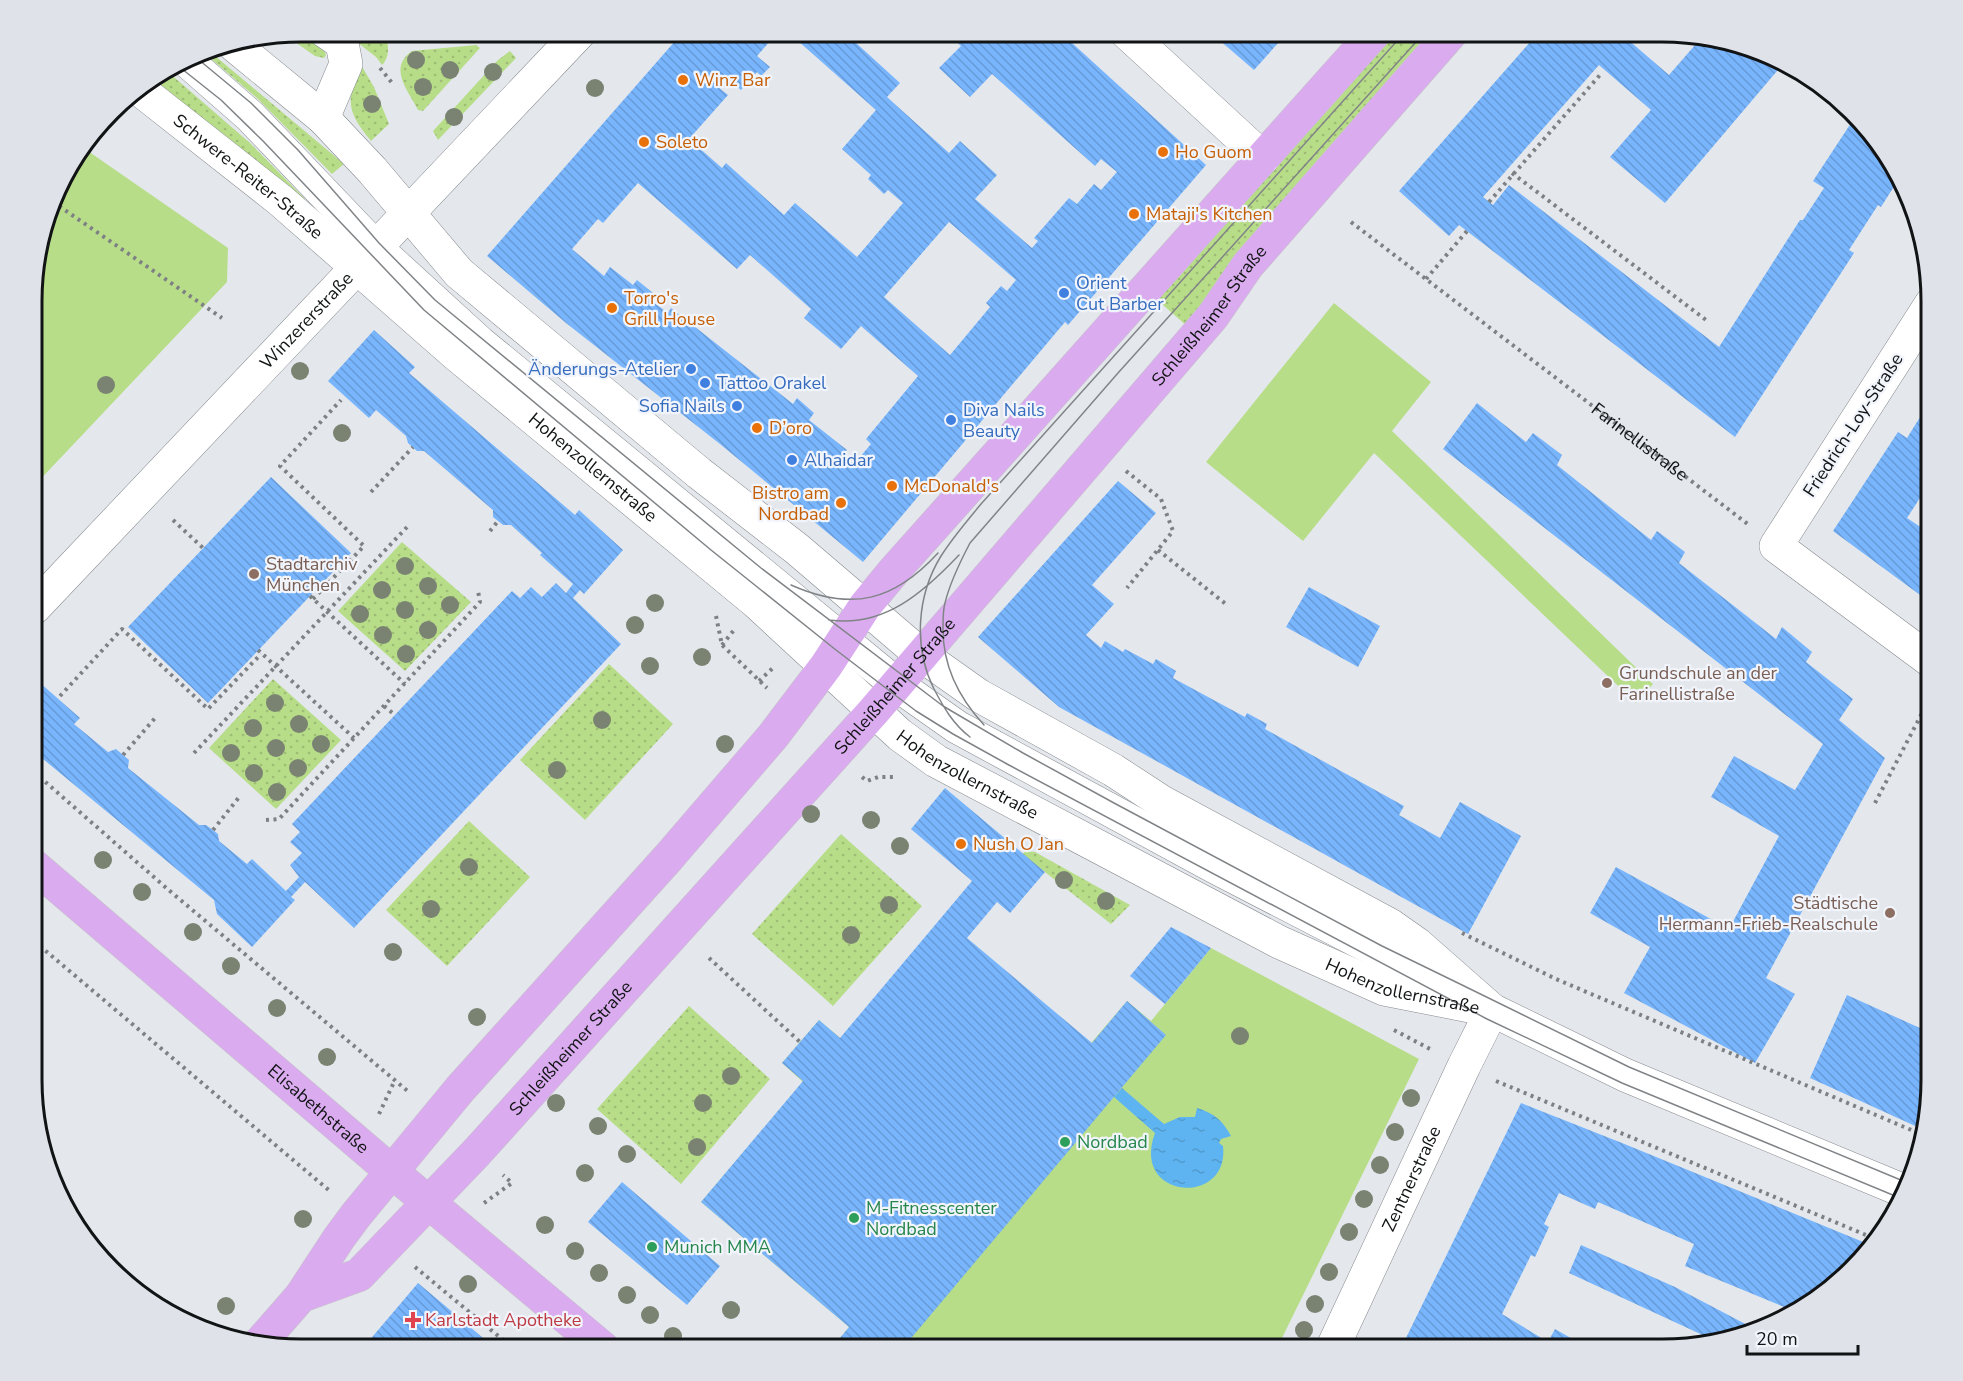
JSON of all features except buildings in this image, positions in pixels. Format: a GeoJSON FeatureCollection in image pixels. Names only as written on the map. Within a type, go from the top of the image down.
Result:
{"type":"FeatureCollection","features":[{"type":"Feature","properties":{"kind":"main road","name":"Schleißheimer Straße"},"geometry":{"type":"LineString","coordinates":[[266,1337],[301,1296],[356,1215],[460,1089],[668,858],[774,736],[865,606],[892,572],[1366,42]]}},
{"type":"Feature","properties":{"kind":"main road","name":"Schleißheimer Straße"},"geometry":{"type":"LineString","coordinates":[[301,1296],[359,1275],[395,1250],[429,1202],[477,1152],[873,712],[920,654],[1213,316],[1248,265],[1443,42]]}},
{"type":"Feature","properties":{"kind":"main road","name":"Elisabethstraße"},"geometry":{"type":"LineString","coordinates":[[42,873],[391,1171],[592,1339]]}},
{"type":"Feature","properties":{"kind":"street"},"geometry":{"type":"LineString","coordinates":[[323,118],[346,64],[341,42]]}},
{"type":"Feature","properties":{"kind":"street","name":"Winzererstraße"},"geometry":{"type":"LineString","coordinates":[[42,600],[570,42]]}},
{"type":"Feature","properties":{"kind":"street"},"geometry":{"type":"LineString","coordinates":[[1137,42],[1263,158]]}},
{"type":"Feature","properties":{"kind":"street"},"geometry":{"type":"LineString","coordinates":[[240,50],[323,118],[372,170],[408,213]]}},
{"type":"Feature","properties":{"kind":"street"},"geometry":{"type":"LineString","coordinates":[[193,66],[250,116],[365,257],[480,343],[772,580],[834,653],[896,684],[957,727],[1215,867],[1492,1010]]}},
{"type":"Feature","properties":{"kind":"street","name":"Schwere-Reiter-Straße"},"geometry":{"type":"LineString","coordinates":[[146,94],[280,200],[365,257]]}},
{"type":"Feature","properties":{"kind":"street","name":"Hohenzollernstraße"},"geometry":{"type":"LineString","coordinates":[[408,213],[459,273],[690,465],[797,549],[920,654],[978,695],[1113,770],[1162,802],[1390,925],[1416,944],[1492,1010]]}},
{"type":"Feature","properties":{"kind":"street","name":"Hohenzollernstraße"},"geometry":{"type":"LineString","coordinates":[[365,257],[393,299],[756,602],[834,653],[873,712],[936,761],[1279,942],[1384,989],[1492,1010],[1626,1075],[1897,1188]]}},
{"type":"Feature","properties":{"kind":"street","name":"Friedrich-Loy-Straße"},"geometry":{"type":"LineString","coordinates":[[1776,546],[1921,320]]}},
{"type":"Feature","properties":{"kind":"street"},"geometry":{"type":"LineString","coordinates":[[1776,546],[1921,654]]}},
{"type":"Feature","properties":{"kind":"street"},"geometry":{"type":"LineString","coordinates":[[834,653],[920,654]]}},
{"type":"Feature","properties":{"kind":"street","name":"Zentnerstraße"},"geometry":{"type":"LineString","coordinates":[[1337,1339],[1492,1010]]}},
{"type":"Feature","properties":{"kind":"path"},"geometry":{"type":"LineString","coordinates":[[1489,202],[1600,75]]}},
{"type":"Feature","properties":{"kind":"path"},"geometry":{"type":"LineString","coordinates":[[1512,174],[1706,320]]}},
{"type":"Feature","properties":{"kind":"path"},"geometry":{"type":"LineString","coordinates":[[60,206],[222,318]]}},
{"type":"Feature","properties":{"kind":"path","name":"Farinellistraße"},"geometry":{"type":"LineString","coordinates":[[1351,222],[1776,546]]}},
{"type":"Feature","properties":{"kind":"path"},"geometry":{"type":"LineString","coordinates":[[1426,279],[1467,231]]}},
{"type":"Feature","properties":{"kind":"path"},"geometry":{"type":"LineString","coordinates":[[341,400],[280,466],[364,546],[312,598],[405,684]]}},
{"type":"Feature","properties":{"kind":"path"},"geometry":{"type":"LineString","coordinates":[[371,492],[413,447]]}},
{"type":"Feature","properties":{"kind":"path"},"geometry":{"type":"LineString","coordinates":[[1122,467],[1161,500],[1173,531],[1127,588]]}},
{"type":"Feature","properties":{"kind":"path"},"geometry":{"type":"LineString","coordinates":[[173,520],[203,548]]}},
{"type":"Feature","properties":{"kind":"path"},"geometry":{"type":"LineString","coordinates":[[490,531],[498,521]]}},
{"type":"Feature","properties":{"kind":"path"},"geometry":{"type":"LineString","coordinates":[[194,753],[408,526]]}},
{"type":"Feature","properties":{"kind":"path"},"geometry":{"type":"LineString","coordinates":[[1158,550],[1227,605]]}},
{"type":"Feature","properties":{"kind":"path"},"geometry":{"type":"LineString","coordinates":[[266,820],[279,819],[405,684],[480,602],[478,591]]}},
{"type":"Feature","properties":{"kind":"path"},"geometry":{"type":"LineString","coordinates":[[60,696],[122,629],[208,709],[260,652],[354,738]]}},
{"type":"Feature","properties":{"kind":"path"},"geometry":{"type":"LineString","coordinates":[[384,706],[395,715]]}},
{"type":"Feature","properties":{"kind":"path"},"geometry":{"type":"LineString","coordinates":[[1875,803],[1921,715]]}},
{"type":"Feature","properties":{"kind":"path"},"geometry":{"type":"LineString","coordinates":[[123,755],[156,717]]}},
{"type":"Feature","properties":{"kind":"path"},"geometry":{"type":"LineString","coordinates":[[42,779],[171,892],[395,1080]]}},
{"type":"Feature","properties":{"kind":"path"},"geometry":{"type":"LineString","coordinates":[[213,830],[240,796]]}},
{"type":"Feature","properties":{"kind":"path"},"geometry":{"type":"LineString","coordinates":[[1456,930],[1556,979],[1916,1132]]}},
{"type":"Feature","properties":{"kind":"path"},"geometry":{"type":"LineString","coordinates":[[42,948],[356,1215]]}},
{"type":"Feature","properties":{"kind":"path"},"geometry":{"type":"LineString","coordinates":[[709,958],[800,1042]]}},
{"type":"Feature","properties":{"kind":"path"},"geometry":{"type":"LineString","coordinates":[[1464,1066],[1868,1236]]}},
{"type":"Feature","properties":{"kind":"path"},"geometry":{"type":"LineString","coordinates":[[395,1250],[502,1339]]}},
{"type":"Feature","properties":{"kind":"green space"},"geometry":{"type":"Polygon","coordinates":[[[295,42],[312,42],[324,50],[326,55],[324,58],[315,56],[295,42]]]}},
{"type":"Feature","properties":{"kind":"green space"},"geometry":{"type":"Polygon","coordinates":[[[357,42],[388,42],[388,53],[382,65],[376,57],[357,42]]]}},
{"type":"Feature","properties":{"kind":"green space"},"geometry":{"type":"Polygon","coordinates":[[[1385,42],[1430,42],[1188,327],[1155,298],[1385,42]]]}},
{"type":"Feature","properties":{"kind":"green space"},"geometry":{"type":"Polygon","coordinates":[[[476,45],[480,48],[423,111],[418,110],[405,87],[400,72],[405,58],[412,51],[476,45]]]}},
{"type":"Feature","properties":{"kind":"green space"},"geometry":{"type":"Polygon","coordinates":[[[510,51],[516,58],[438,140],[433,131],[498,60],[510,51]]]}},
{"type":"Feature","properties":{"kind":"green space"},"geometry":{"type":"Polygon","coordinates":[[[216,57],[344,164],[332,174],[258,99],[211,59],[216,57]]]}},
{"type":"Feature","properties":{"kind":"green space"},"geometry":{"type":"Polygon","coordinates":[[[360,63],[374,87],[389,124],[371,141],[356,121],[351,104],[360,63]]]}},
{"type":"Feature","properties":{"kind":"green space"},"geometry":{"type":"Polygon","coordinates":[[[173,76],[250,143],[305,199],[302,202],[159,85],[173,76]]]}},
{"type":"Feature","properties":{"kind":"green space"},"geometry":{"type":"Polygon","coordinates":[[[89,152],[228,248],[227,282],[42,478],[44,268],[51,234],[62,202],[89,152]]]}},
{"type":"Feature","properties":{"kind":"green space"},"geometry":{"type":"Polygon","coordinates":[[[1334,303],[1431,382],[1392,431],[1653,684],[1636,703],[1374,453],[1303,541],[1206,462],[1334,303]]]}},
{"type":"Feature","properties":{"kind":"green space"},"geometry":{"type":"Polygon","coordinates":[[[402,542],[471,602],[405,671],[338,611],[402,542]]]}},
{"type":"Feature","properties":{"kind":"green space"},"geometry":{"type":"Polygon","coordinates":[[[609,664],[673,724],[585,820],[520,760],[609,664]]]}},
{"type":"Feature","properties":{"kind":"green space"},"geometry":{"type":"Polygon","coordinates":[[[273,679],[341,740],[276,809],[209,748],[273,679]]]}},
{"type":"Feature","properties":{"kind":"green space"},"geometry":{"type":"Polygon","coordinates":[[[469,821],[530,877],[447,966],[386,910],[469,821]]]}},
{"type":"Feature","properties":{"kind":"green space"},"geometry":{"type":"Polygon","coordinates":[[[841,834],[922,906],[833,1006],[752,934],[841,834]]]}},
{"type":"Feature","properties":{"kind":"green space"},"geometry":{"type":"Polygon","coordinates":[[[1026,851],[1035,852],[1130,905],[1111,924],[1022,854],[1026,851]]]}},
{"type":"Feature","properties":{"kind":"green space","name":"Nordbad"},"geometry":{"type":"Polygon","coordinates":[[[1211,948],[1419,1059],[1281,1339],[839,1339],[849,1327],[701,1202],[803,1082],[782,1063],[819,1020],[840,1038],[1091,1043],[1127,1001],[1151,1021],[1211,948]]]}},
{"type":"Feature","properties":{"kind":"green space"},"geometry":{"type":"Polygon","coordinates":[[[689,1006],[770,1079],[681,1184],[597,1109],[689,1006]]]}},
{"type":"Feature","properties":{"kind":"water"},"geometry":{"type":"Polygon","coordinates":[[[1122,1088],[1164,1124],[1180,1117],[1195,1117],[1197,1108],[1213,1115],[1225,1126],[1231,1136],[1221,1139],[1219,1143],[1223,1146],[1221,1166],[1212,1179],[1198,1186],[1182,1188],[1167,1183],[1156,1172],[1151,1155],[1155,1133],[1114,1097],[1122,1088]]]}},
{"type":"Feature","properties":{"kind":"tram line"},"geometry":{"type":"LineString","coordinates":[[970,737],[941,703],[927,673],[923,656],[921,639],[923,604],[927,587],[941,556],[981,504],[1396,42]]}},
{"type":"Feature","properties":{"kind":"tram line"},"geometry":{"type":"LineString","coordinates":[[984,725],[966,703],[953,680],[943,640],[943,614],[947,595],[970,543],[1118,373],[1416,42]]}},
{"type":"Feature","properties":{"kind":"tram line"},"geometry":{"type":"LineString","coordinates":[[202,62],[251,103],[298,150],[379,243],[435,300],[761,568],[943,706],[1114,803],[1382,946],[1629,1067],[1901,1180]]}},
{"type":"Feature","properties":{"kind":"tram line"},"geometry":{"type":"LineString","coordinates":[[184,71],[221,100],[263,141],[424,310],[711,550],[916,711],[1007,764],[1487,1019],[1622,1083],[1893,1195]]}},
{"type":"Feature","properties":{"kind":"tram line"},"geometry":{"type":"LineString","coordinates":[[791,585],[834,598],[871,597],[905,582],[938,553]]}},
{"type":"Feature","properties":{"kind":"tram line"},"geometry":{"type":"LineString","coordinates":[[829,620],[849,621],[885,613],[917,594],[959,555]]}},
{"type":"Feature","properties":{"kind":"place","name":"Winz Bar"},"geometry":{"type":"Point","coordinates":[683,80]}},
{"type":"Feature","properties":{"kind":"place","name":"Soleto"},"geometry":{"type":"Point","coordinates":[644,142]}},
{"type":"Feature","properties":{"kind":"place","name":"Ho Guom"},"geometry":{"type":"Point","coordinates":[1163,152]}},
{"type":"Feature","properties":{"kind":"place","name":"Mataji's Kitchen"},"geometry":{"type":"Point","coordinates":[1134,214]}},
{"type":"Feature","properties":{"kind":"place","name":"Orient Cut Barber"},"geometry":{"type":"Point","coordinates":[1064,293]}},
{"type":"Feature","properties":{"kind":"place","name":"Torro's Grill House"},"geometry":{"type":"Point","coordinates":[612,308]}},
{"type":"Feature","properties":{"kind":"place","name":"Änderungs-Atelier"},"geometry":{"type":"Point","coordinates":[691,369]}},
{"type":"Feature","properties":{"kind":"place","name":"Tattoo Orakel"},"geometry":{"type":"Point","coordinates":[705,383]}},
{"type":"Feature","properties":{"kind":"place","name":"Sofia Nails"},"geometry":{"type":"Point","coordinates":[737,406]}},
{"type":"Feature","properties":{"kind":"place","name":"Diva Nails Beauty"},"geometry":{"type":"Point","coordinates":[951,420]}},
{"type":"Feature","properties":{"kind":"place","name":"D’oro"},"geometry":{"type":"Point","coordinates":[757,428]}},
{"type":"Feature","properties":{"kind":"place","name":"Alhaidar"},"geometry":{"type":"Point","coordinates":[792,460]}},
{"type":"Feature","properties":{"kind":"place","name":"McDonald's"},"geometry":{"type":"Point","coordinates":[892,486]}},
{"type":"Feature","properties":{"kind":"place","name":"Bistro am Nordbad"},"geometry":{"type":"Point","coordinates":[841,503]}},
{"type":"Feature","properties":{"kind":"place","name":"Stadtarchiv München"},"geometry":{"type":"Point","coordinates":[254,574]}},
{"type":"Feature","properties":{"kind":"place","name":"Grundschule an der Farinellistraße"},"geometry":{"type":"Point","coordinates":[1607,683]}},
{"type":"Feature","properties":{"kind":"place","name":"Nush O Jan"},"geometry":{"type":"Point","coordinates":[961,844]}},
{"type":"Feature","properties":{"kind":"place","name":"Städtische Hermann-Frieb-Realschule"},"geometry":{"type":"Point","coordinates":[1890,913]}},
{"type":"Feature","properties":{"kind":"place","name":"Nordbad"},"geometry":{"type":"Point","coordinates":[1065,1142]}},
{"type":"Feature","properties":{"kind":"place","name":"M-Fitnesscenter Nordbad"},"geometry":{"type":"Point","coordinates":[854,1218]}},
{"type":"Feature","properties":{"kind":"place","name":"Munich MMA"},"geometry":{"type":"Point","coordinates":[652,1247]}},
{"type":"Feature","properties":{"kind":"place","name":"Karlstadt Apotheke"},"geometry":{"type":"Point","coordinates":[413,1320]}}]}
